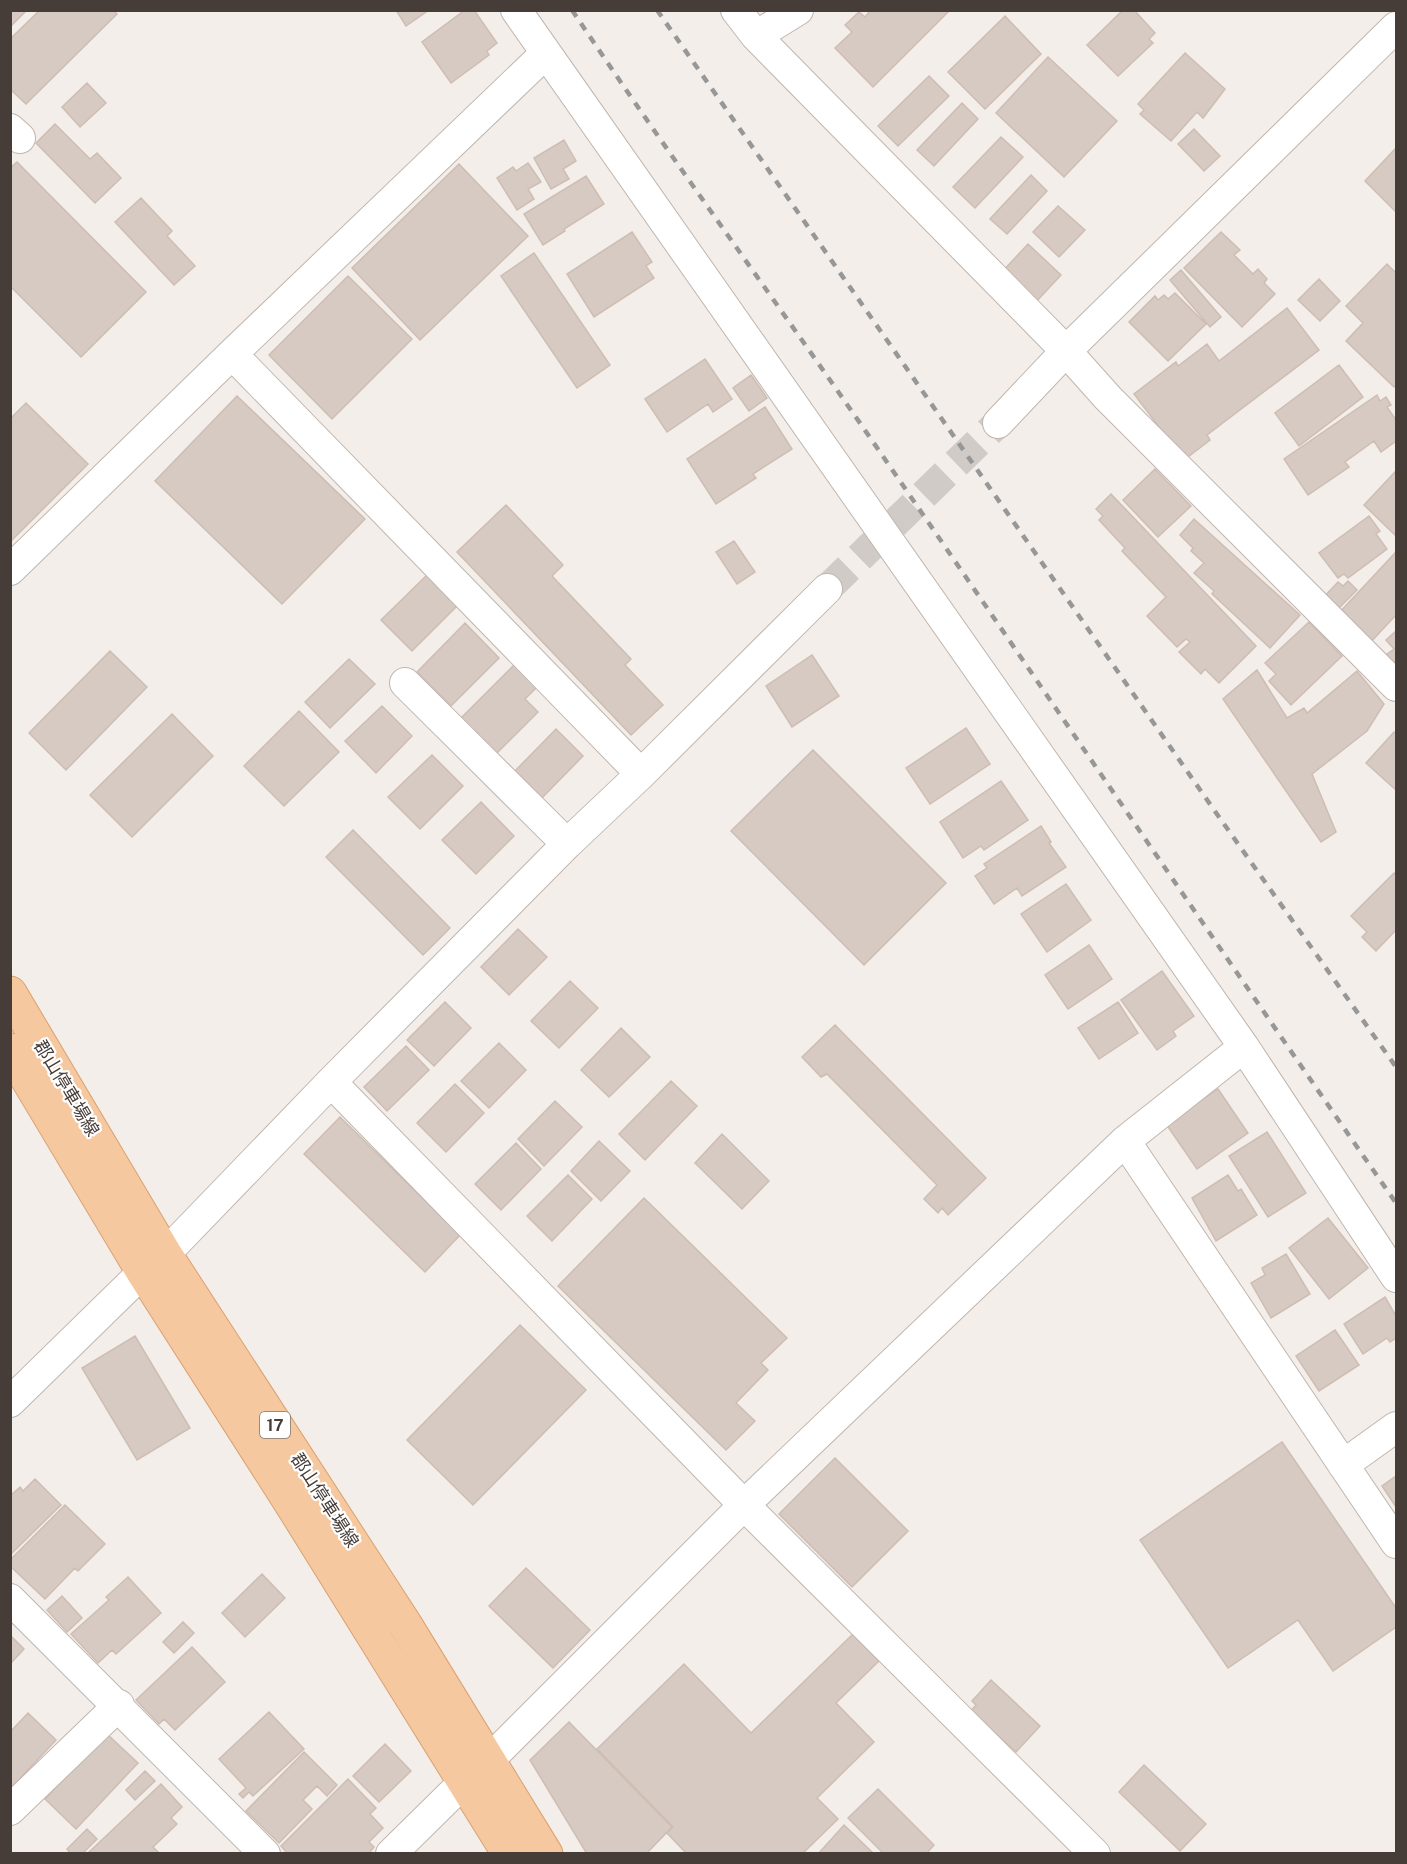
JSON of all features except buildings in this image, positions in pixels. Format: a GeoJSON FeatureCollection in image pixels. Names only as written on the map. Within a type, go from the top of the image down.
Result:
{"type":"FeatureCollection","features":[{"type":"Feature","properties":{"kind":"main road","name":"郡山停車場線"},"geometry":{"type":"LineString","coordinates":[[10,993],[154,1263],[292,1505],[476,1772],[546,1854]]}},
{"type":"Feature","properties":{"kind":"main road","name":"郡山停車場線"},"geometry":{"type":"LineString","coordinates":[[10,1050],[154,1263]]}},
{"type":"Feature","properties":{"kind":"main road","name":"郡山停車場線"},"geometry":{"type":"LineString","coordinates":[[476,1772],[509,1854]]}},
{"type":"Feature","properties":{"kind":"street"},"geometry":{"type":"LineString","coordinates":[[516,10],[1244,1047],[1396,1277]]}},
{"type":"Feature","properties":{"kind":"street"},"geometry":{"type":"LineString","coordinates":[[736,10],[756,36],[1066,351],[1108,398],[1396,687]]}},
{"type":"Feature","properties":{"kind":"street"},"geometry":{"type":"LineString","coordinates":[[756,36],[798,10]]}},
{"type":"Feature","properties":{"kind":"street"},"geometry":{"type":"LineString","coordinates":[[998,423],[1066,351],[1396,27]]}},
{"type":"Feature","properties":{"kind":"street"},"geometry":{"type":"LineString","coordinates":[[10,570],[545,54]]}},
{"type":"Feature","properties":{"kind":"street"},"geometry":{"type":"LineString","coordinates":[[232,354],[641,774]]}},
{"type":"Feature","properties":{"kind":"street"},"geometry":{"type":"LineString","coordinates":[[10,1402],[154,1263],[567,844],[641,774],[827,589]]}},
{"type":"Feature","properties":{"kind":"street"},"geometry":{"type":"LineString","coordinates":[[405,683],[567,844]]}},
{"type":"Feature","properties":{"kind":"street"},"geometry":{"type":"LineString","coordinates":[[391,1854],[744,1505],[1125,1141],[1244,1047]]}},
{"type":"Feature","properties":{"kind":"street"},"geometry":{"type":"LineString","coordinates":[[331,1082],[744,1505],[1095,1854]]}},
{"type":"Feature","properties":{"kind":"street"},"geometry":{"type":"LineString","coordinates":[[1125,1141],[1396,1543]]}},
{"type":"Feature","properties":{"kind":"street"},"geometry":{"type":"LineString","coordinates":[[1343,1465],[1396,1427]]}},
{"type":"Feature","properties":{"kind":"street"},"geometry":{"type":"LineString","coordinates":[[10,1599],[119,1705],[265,1854]]}},
{"type":"Feature","properties":{"kind":"street"},"geometry":{"type":"LineString","coordinates":[[10,1810],[119,1705]]}},
{"type":"Feature","properties":{"kind":"tunnel"},"geometry":{"type":"LineString","coordinates":[[827,589],[998,423]]}},
{"type":"Feature","properties":{"kind":"railway"},"geometry":{"type":"LineString","coordinates":[[572,10],[853,413],[1396,1203]]}},
{"type":"Feature","properties":{"kind":"railway"},"geometry":{"type":"LineString","coordinates":[[657,10],[1219,817],[1396,1067]]}}]}
